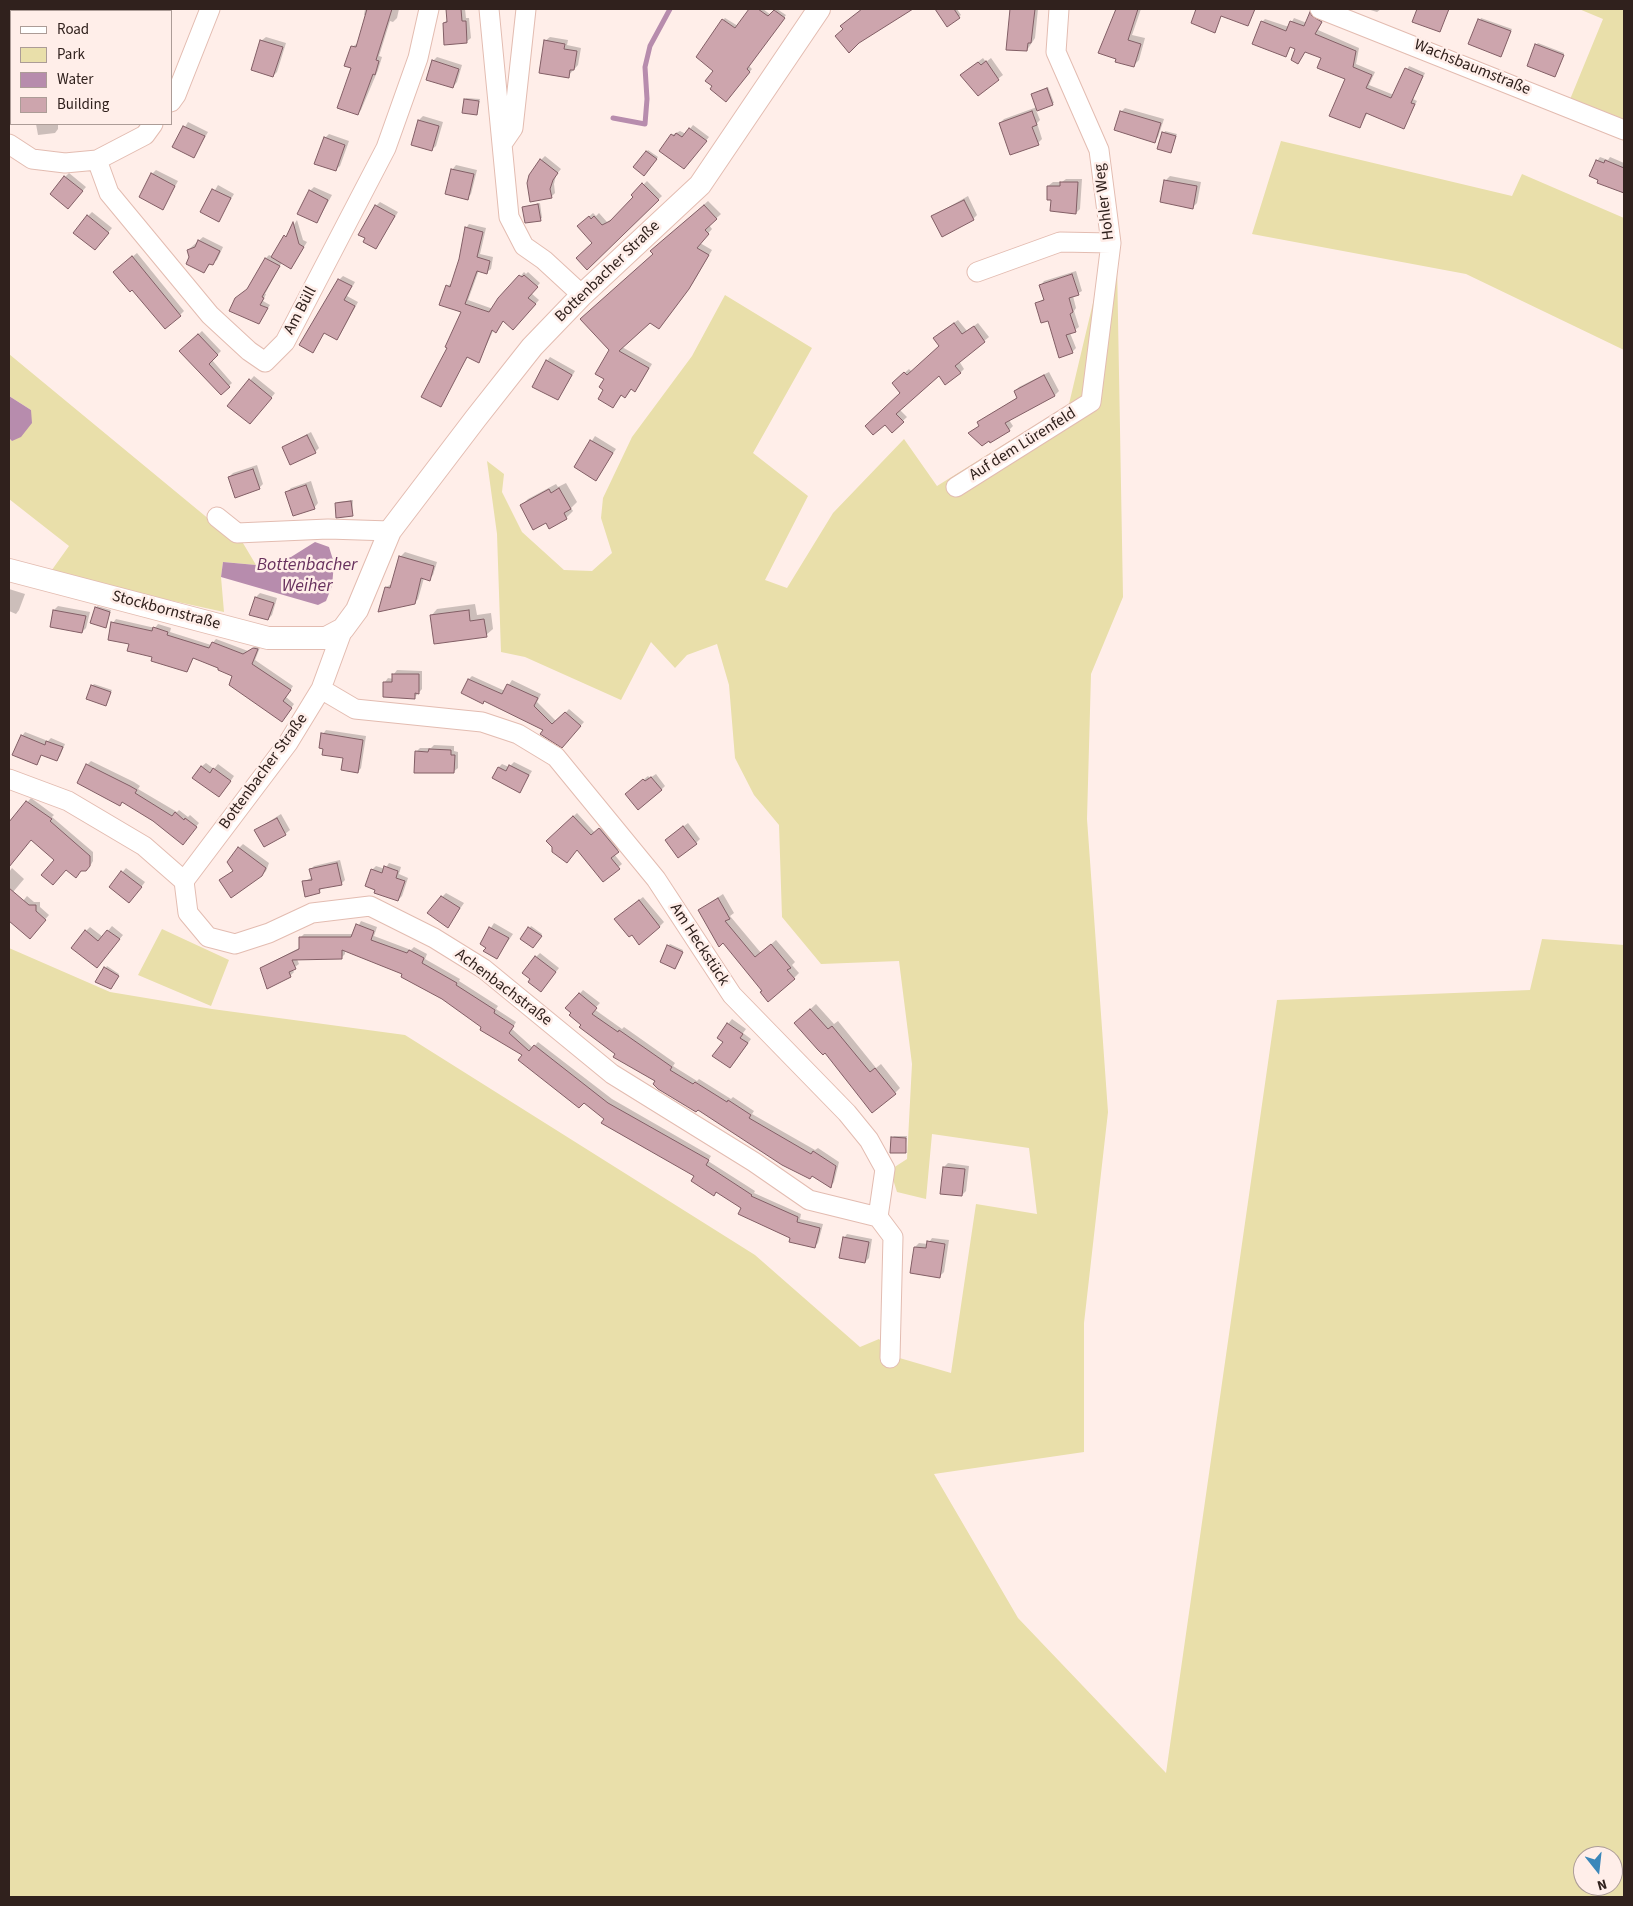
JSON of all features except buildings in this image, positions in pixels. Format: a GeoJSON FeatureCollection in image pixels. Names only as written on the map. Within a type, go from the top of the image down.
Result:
{"type":"FeatureCollection","features":[{"type":"Feature","properties":{"kind":"street"},"geometry":{"type":"LineString","coordinates":[[172,101],[176,95],[210,9]]}},
{"type":"Feature","properties":{"kind":"street","name":"Am Büll"},"geometry":{"type":"LineString","coordinates":[[97,160],[109,193],[197,300],[210,315],[249,351],[265,362],[285,342],[386,148],[418,58],[428,9]]}},
{"type":"Feature","properties":{"kind":"street"},"geometry":{"type":"LineString","coordinates":[[489,9],[509,217],[524,246],[544,260],[582,295]]}},
{"type":"Feature","properties":{"kind":"street"},"geometry":{"type":"LineString","coordinates":[[502,144],[513,128],[526,9]]}},
{"type":"Feature","properties":{"kind":"street","name":"Bottenbacher Straße"},"geometry":{"type":"LineString","coordinates":[[184,881],[288,743],[321,689],[334,634],[357,610],[390,531],[532,347],[582,295],[700,185],[819,9]]}},
{"type":"Feature","properties":{"kind":"street","name":"Hohler Weg"},"geometry":{"type":"LineString","coordinates":[[1059,9],[1056,52],[1099,150],[1111,242],[1091,402]]}},
{"type":"Feature","properties":{"kind":"street","name":"Wachsbaumstraße"},"geometry":{"type":"LineString","coordinates":[[1320,9],[1624,130]]}},
{"type":"Feature","properties":{"kind":"street"},"geometry":{"type":"LineString","coordinates":[[9,144],[32,159],[65,163],[97,160],[145,135],[152,125]]}},
{"type":"Feature","properties":{"kind":"street"},"geometry":{"type":"LineString","coordinates":[[977,272],[1060,242],[1111,242]]}},
{"type":"Feature","properties":{"kind":"street","name":"Auf dem Lürenfeld"},"geometry":{"type":"LineString","coordinates":[[956,487],[1091,402]]}},
{"type":"Feature","properties":{"kind":"street"},"geometry":{"type":"LineString","coordinates":[[217,517],[238,533],[328,529],[390,531]]}},
{"type":"Feature","properties":{"kind":"street","name":"Stockbornstraße"},"geometry":{"type":"LineString","coordinates":[[9,570],[268,638],[334,634]]}},
{"type":"Feature","properties":{"kind":"street","name":"Am Heckstück"},"geometry":{"type":"LineString","coordinates":[[321,689],[355,709],[482,722],[518,734],[556,757],[656,879],[732,995],[847,1112],[869,1140],[886,1169],[878,1217]]}},
{"type":"Feature","properties":{"kind":"street"},"geometry":{"type":"LineString","coordinates":[[9,779],[68,801],[144,846],[184,881]]}},
{"type":"Feature","properties":{"kind":"street","name":"Achenbachstraße"},"geometry":{"type":"LineString","coordinates":[[184,881],[188,913],[208,936],[235,944],[269,933],[312,913],[370,906],[434,938],[484,969],[612,1074],[754,1162],[809,1200],[878,1217]]}},
{"type":"Feature","properties":{"kind":"street"},"geometry":{"type":"LineString","coordinates":[[878,1217],[893,1237],[890,1358]]}},
{"type":"Feature","properties":{"kind":"green space"},"geometry":{"type":"Polygon","coordinates":[[[1579,9],[1624,9],[1624,141],[1564,114],[1603,19],[1579,9]]]}},
{"type":"Feature","properties":{"kind":"green space"},"geometry":{"type":"Polygon","coordinates":[[[1281,141],[1512,196],[1522,174],[1624,218],[1624,350],[1466,274],[1252,234],[1281,141]]]}},
{"type":"Feature","properties":{"kind":"green space"},"geometry":{"type":"Polygon","coordinates":[[[1116,206],[1123,597],[1091,674],[1087,819],[1108,1112],[1084,1323],[1084,1452],[934,1474],[1018,1618],[1166,1773],[1277,1000],[1530,990],[1542,939],[1624,945],[1624,1897],[9,1897],[9,948],[110,992],[212,1009],[405,1035],[755,1255],[860,1347],[879,1339],[896,1357],[951,1373],[976,1204],[1037,1214],[1029,1148],[932,1134],[926,1199],[897,1192],[890,1170],[907,1159],[912,1064],[899,961],[821,964],[782,917],[779,825],[754,795],[735,758],[729,685],[717,644],[687,655],[675,668],[651,642],[621,700],[525,657],[501,652],[497,534],[487,461],[504,474],[502,492],[522,532],[564,570],[592,571],[612,553],[601,518],[603,498],[632,437],[692,356],[725,295],[812,348],[753,453],[808,496],[765,580],[787,588],[833,513],[904,439],[937,486],[1069,404],[1116,206]]]}},
{"type":"Feature","properties":{"kind":"green space"},"geometry":{"type":"Polygon","coordinates":[[[9,354],[210,520],[237,533],[256,565],[223,562],[221,577],[224,612],[49,574],[69,546],[9,499],[9,438],[12,441],[31,410],[9,396],[9,354]]]}},
{"type":"Feature","properties":{"kind":"green space"},"geometry":{"type":"Polygon","coordinates":[[[162,929],[229,960],[211,1006],[138,975],[162,929]]]}},
{"type":"Feature","properties":{"kind":"water"},"geometry":{"type":"Polygon","coordinates":[[[9,396],[31,410],[32,423],[21,437],[12,441],[9,438],[9,396]]]}},
{"type":"Feature","properties":{"kind":"water","name":"Bottenbacher Weiher"},"geometry":{"type":"Polygon","coordinates":[[[315,542],[329,547],[334,563],[332,586],[326,601],[318,605],[221,577],[223,562],[256,565],[291,557],[315,542]]]}},
{"type":"Feature","properties":{"kind":"waterway"},"geometry":{"type":"LineString","coordinates":[[613,118],[645,124],[647,99],[645,67],[650,46],[670,9]]}}]}
